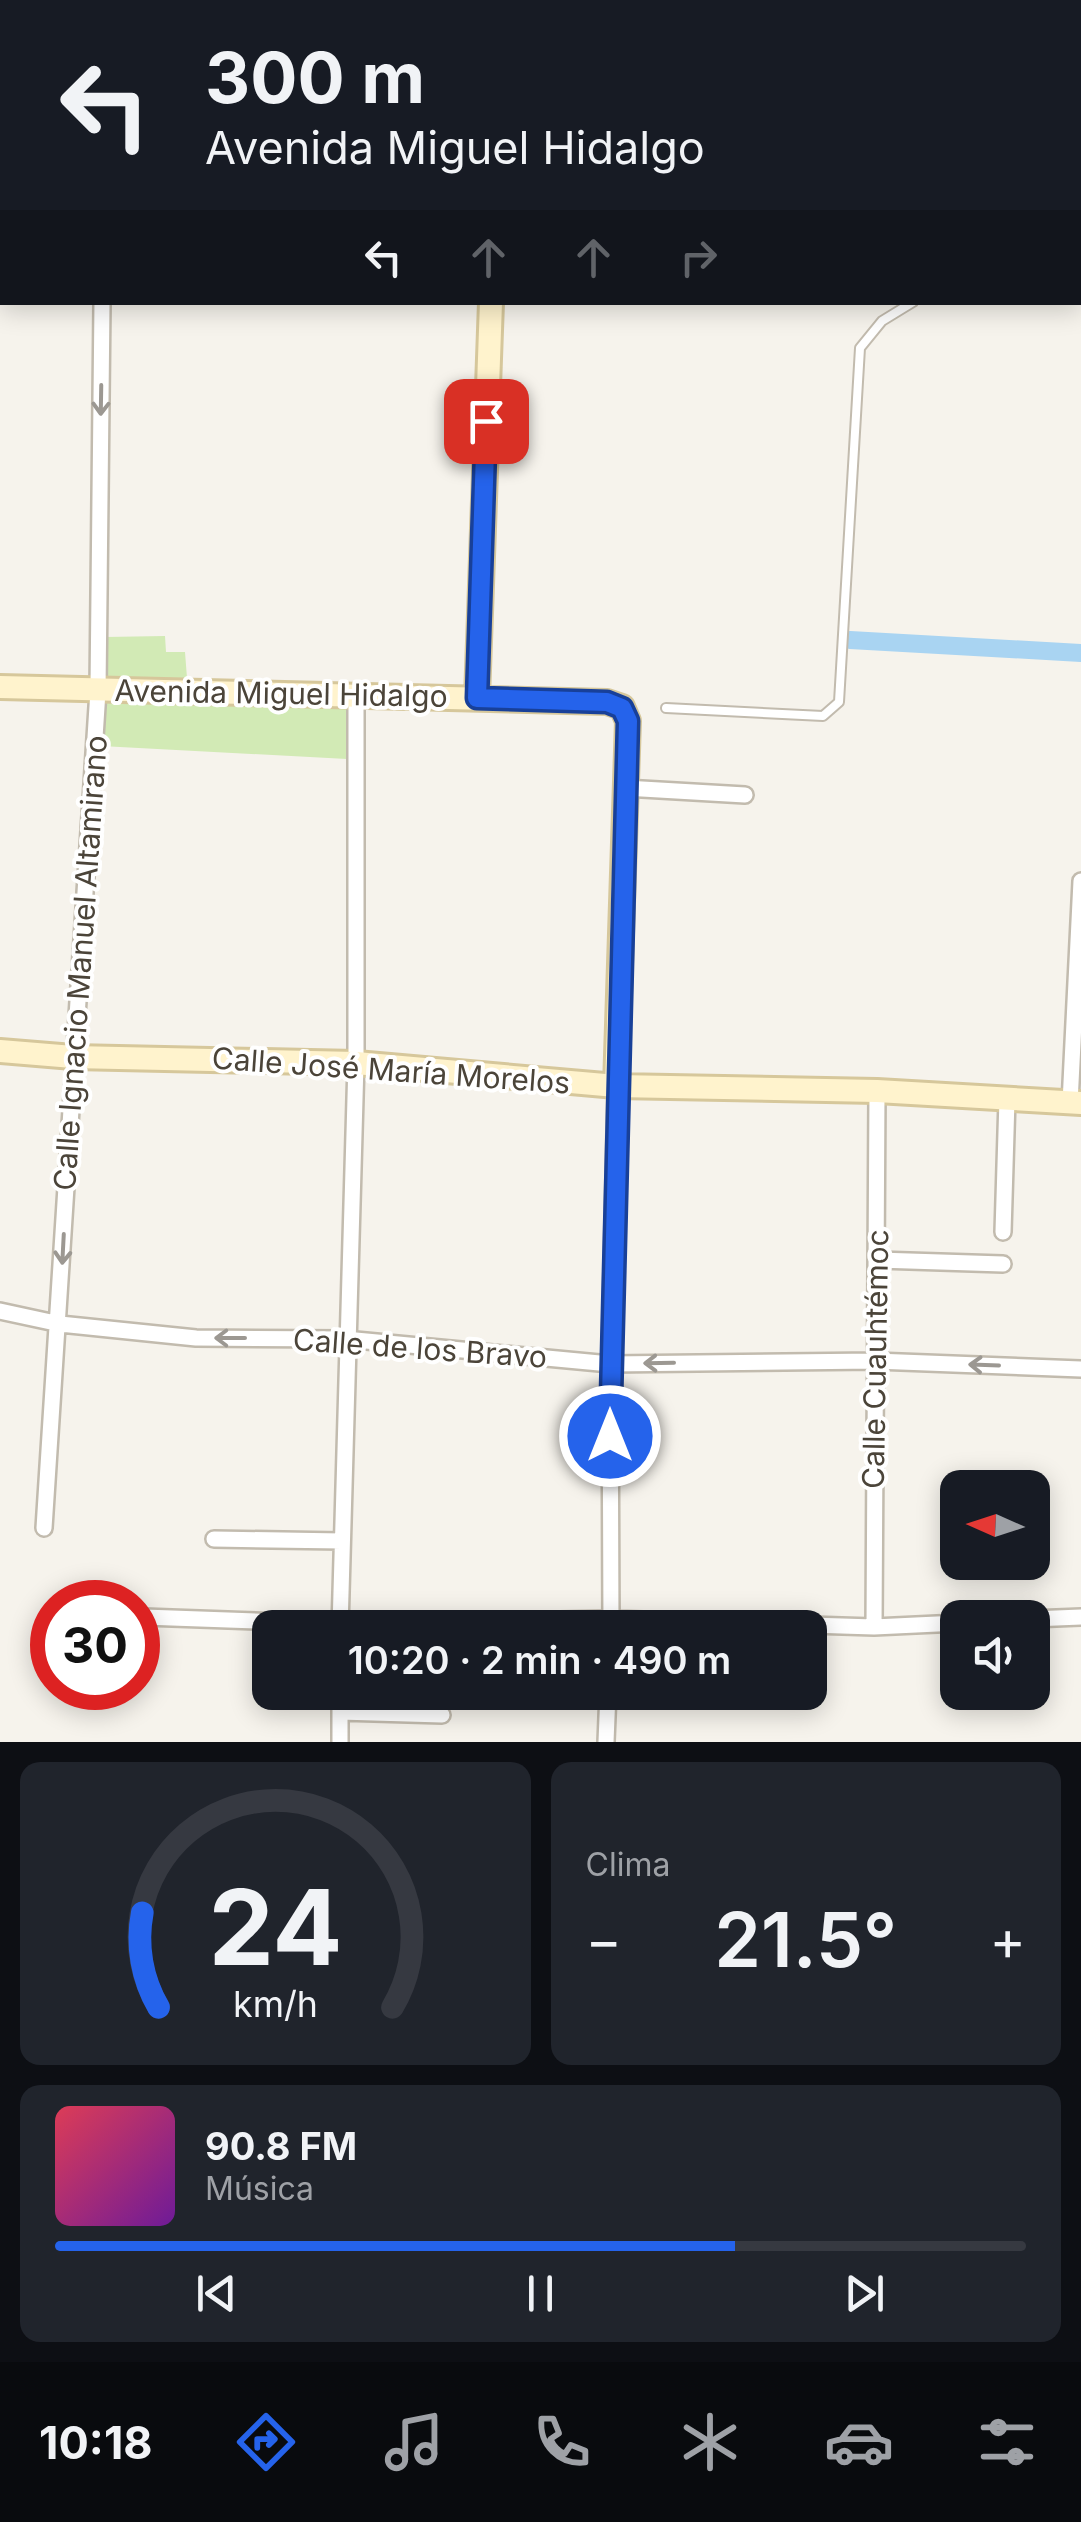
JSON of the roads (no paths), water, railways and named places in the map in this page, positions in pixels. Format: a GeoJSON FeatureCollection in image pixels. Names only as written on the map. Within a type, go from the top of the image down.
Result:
{"type":"FeatureCollection","features":[{"type":"Feature","properties":{"kind":"street","name":"Calle Ignacio Manuel Altamirano"},"geometry":{"type":"LineString","coordinates":[[44,1528],[98,690],[102,305]]}},
{"type":"Feature","properties":{"kind":"street"},"geometry":{"type":"LineString","coordinates":[[477,698],[490,305]]}},
{"type":"Feature","properties":{"kind":"street","name":"Avenida Miguel Hidalgo"},"geometry":{"type":"LineString","coordinates":[[0,686],[607,702],[622,708],[628,721],[625,788]]}},
{"type":"Feature","properties":{"kind":"street"},"geometry":{"type":"LineString","coordinates":[[340,1610],[356,1063],[356,693]]}},
{"type":"Feature","properties":{"kind":"street"},"geometry":{"type":"LineString","coordinates":[[611,1610],[610,1364],[625,788],[745,795]]}},
{"type":"Feature","properties":{"kind":"street"},"geometry":{"type":"LineString","coordinates":[[1076,1103],[1081,881]]}},
{"type":"Feature","properties":{"kind":"street","name":"Calle José María Morelos"},"geometry":{"type":"LineString","coordinates":[[0,1051],[73,1057],[356,1063],[616,1086],[877,1091],[1076,1103]]}},
{"type":"Feature","properties":{"kind":"street","name":"Calle Cuauhtémoc"},"geometry":{"type":"LineString","coordinates":[[874,1628],[877,1091]]}},
{"type":"Feature","properties":{"kind":"street"},"geometry":{"type":"LineString","coordinates":[[1002,1232],[1008,1099]]}},
{"type":"Feature","properties":{"kind":"street"},"geometry":{"type":"LineString","coordinates":[[878,1260],[1003,1264]]}},
{"type":"Feature","properties":{"kind":"street","name":"Calle de los Bravo"},"geometry":{"type":"LineString","coordinates":[[0,1311],[60,1324],[196,1338],[346,1339],[610,1364],[875,1361],[1081,1369]]}},
{"type":"Feature","properties":{"kind":"street"},"geometry":{"type":"LineString","coordinates":[[214,1539],[342,1541]]}},
{"type":"Feature","properties":{"kind":"street"},"geometry":{"type":"LineString","coordinates":[[1050,1618],[1081,1616]]}},
{"type":"Feature","properties":{"kind":"street"},"geometry":{"type":"LineString","coordinates":[[160,1617],[252,1622]]}},
{"type":"Feature","properties":{"kind":"street"},"geometry":{"type":"LineString","coordinates":[[827,1627],[940,1624]]}},
{"type":"Feature","properties":{"kind":"street"},"geometry":{"type":"LineString","coordinates":[[606,1742],[607,1710]]}},
{"type":"Feature","properties":{"kind":"street"},"geometry":{"type":"LineString","coordinates":[[340,1742],[340,1712],[442,1715]]}},
{"type":"Feature","properties":{"kind":"lane"},"geometry":{"type":"LineString","coordinates":[[666,708],[823,716],[839,702],[860,348],[882,321],[908,305]]}},
{"type":"Feature","properties":{"kind":"waterway"},"geometry":{"type":"LineString","coordinates":[[850,640],[1081,653]]}}]}
